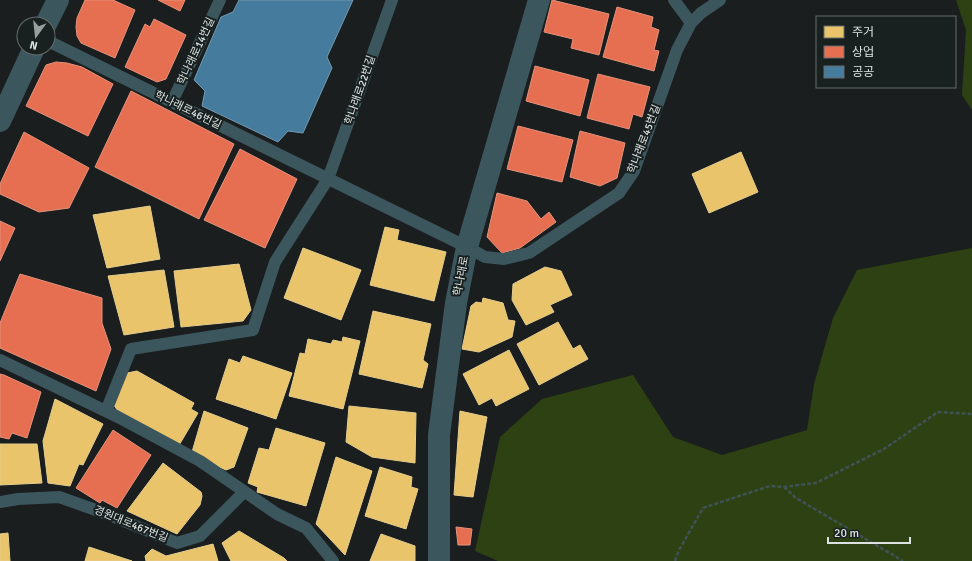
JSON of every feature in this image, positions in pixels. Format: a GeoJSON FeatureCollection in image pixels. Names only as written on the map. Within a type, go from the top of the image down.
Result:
{"type":"FeatureCollection","features":[{"type":"Feature","properties":{"kind":"street"},"geometry":{"type":"LineString","coordinates":[[50,16],[58,0]]}},
{"type":"Feature","properties":{"kind":"street","name":"학나래로"},"geometry":{"type":"LineString","coordinates":[[439,561],[439,435],[456,303],[467,247],[539,0]]}},
{"type":"Feature","properties":{"kind":"street"},"geometry":{"type":"LineString","coordinates":[[0,121],[30,56]]}},
{"type":"Feature","properties":{"kind":"lane","name":"학나래로14번길"},"geometry":{"type":"LineString","coordinates":[[172,102],[220,0]]}},
{"type":"Feature","properties":{"kind":"lane","name":"학나래로22번길"},"geometry":{"type":"LineString","coordinates":[[328,179],[392,0]]}},
{"type":"Feature","properties":{"kind":"lane"},"geometry":{"type":"LineString","coordinates":[[674,0],[691,23]]}},
{"type":"Feature","properties":{"kind":"lane","name":"학나래로45번길"},"geometry":{"type":"LineString","coordinates":[[467,247],[485,257],[504,259],[529,253],[619,193],[634,171],[677,50],[691,23],[701,13],[720,0]]}},
{"type":"Feature","properties":{"kind":"lane","name":"학나래로46번길"},"geometry":{"type":"LineString","coordinates":[[56,45],[467,247]]}},
{"type":"Feature","properties":{"kind":"lane"},"geometry":{"type":"LineString","coordinates":[[106,411],[131,349],[253,330],[275,262],[328,179]]}},
{"type":"Feature","properties":{"kind":"lane"},"geometry":{"type":"LineString","coordinates":[[0,360],[106,411],[200,462],[277,514],[306,528],[333,561]]}},
{"type":"Feature","properties":{"kind":"lane","name":"경원대로467번길"},"geometry":{"type":"LineString","coordinates":[[0,502],[18,499],[59,497],[107,514],[177,543],[200,536],[244,492]]}},
{"type":"Feature","properties":{"kind":"path"},"geometry":{"type":"LineString","coordinates":[[674,561],[704,508],[770,486],[784,487],[816,483],[884,449],[938,412],[972,414]]}},
{"type":"Feature","properties":{"kind":"path"},"geometry":{"type":"LineString","coordinates":[[784,487],[796,498],[903,561]]}},
{"type":"Feature","properties":{"kind":"green space"},"geometry":{"type":"Polygon","coordinates":[[[956,0],[972,0],[972,110],[962,95],[966,30],[956,0]]]}},
{"type":"Feature","properties":{"kind":"green space"},"geometry":{"type":"Polygon","coordinates":[[[972,248],[972,561],[498,561],[475,551],[500,437],[542,399],[633,375],[673,437],[722,455],[807,430],[814,384],[833,318],[857,270],[972,248]]]}},
{"type":"Feature","properties":{"kind":"building: 주거"},"geometry":{"type":"Polygon","coordinates":[[[741,152],[758,192],[709,213],[692,174],[741,152]]]}},
{"type":"Feature","properties":{"kind":"building: 주거"},"geometry":{"type":"Polygon","coordinates":[[[150,206],[160,259],[107,268],[93,215],[150,206]]]}},
{"type":"Feature","properties":{"kind":"building: 주거"},"geometry":{"type":"Polygon","coordinates":[[[385,227],[399,230],[397,240],[446,252],[434,301],[370,285],[385,227]]]}},
{"type":"Feature","properties":{"kind":"building: 주거"},"geometry":{"type":"Polygon","coordinates":[[[303,248],[361,270],[341,320],[284,298],[303,248]]]}},
{"type":"Feature","properties":{"kind":"building: 주거"},"geometry":{"type":"Polygon","coordinates":[[[239,264],[251,310],[243,321],[181,327],[174,271],[239,264]]]}},
{"type":"Feature","properties":{"kind":"building: 주거"},"geometry":{"type":"Polygon","coordinates":[[[545,267],[561,271],[572,295],[550,305],[554,312],[526,325],[512,300],[513,284],[545,267]]]}},
{"type":"Feature","properties":{"kind":"building: 주거"},"geometry":{"type":"Polygon","coordinates":[[[164,270],[174,327],[124,335],[108,276],[164,270]]]}},
{"type":"Feature","properties":{"kind":"building: 주거"},"geometry":{"type":"Polygon","coordinates":[[[483,298],[503,303],[508,320],[515,321],[512,337],[479,352],[462,349],[471,306],[476,302],[482,303],[483,298]]]}},
{"type":"Feature","properties":{"kind":"building: 주거"},"geometry":{"type":"Polygon","coordinates":[[[373,311],[431,324],[423,360],[428,364],[422,388],[359,374],[373,311]]]}},
{"type":"Feature","properties":{"kind":"building: 주거"},"geometry":{"type":"Polygon","coordinates":[[[558,322],[573,349],[580,345],[588,359],[539,385],[517,344],[558,322]]]}},
{"type":"Feature","properties":{"kind":"building: 주거"},"geometry":{"type":"Polygon","coordinates":[[[343,337],[360,341],[343,409],[289,396],[300,353],[305,354],[308,339],[331,344],[333,340],[342,342],[343,337]]]}},
{"type":"Feature","properties":{"kind":"building: 주거"},"geometry":{"type":"Polygon","coordinates":[[[509,350],[529,389],[496,406],[492,398],[479,405],[463,374],[509,350]]]}},
{"type":"Feature","properties":{"kind":"building: 주거"},"geometry":{"type":"Polygon","coordinates":[[[243,356],[292,373],[276,419],[216,399],[229,359],[240,363],[243,356]]]}},
{"type":"Feature","properties":{"kind":"building: 주거"},"geometry":{"type":"Polygon","coordinates":[[[137,371],[194,403],[191,409],[198,413],[178,447],[120,414],[113,404],[127,373],[137,371]]]}},
{"type":"Feature","properties":{"kind":"building: 주거"},"geometry":{"type":"Polygon","coordinates":[[[55,399],[103,424],[83,465],[79,464],[70,486],[48,483],[43,441],[55,399]]]}},
{"type":"Feature","properties":{"kind":"building: 주거"},"geometry":{"type":"Polygon","coordinates":[[[349,406],[416,413],[415,463],[372,457],[346,442],[349,406]]]}},
{"type":"Feature","properties":{"kind":"building: 주거"},"geometry":{"type":"Polygon","coordinates":[[[204,411],[248,428],[234,467],[226,470],[197,457],[192,452],[204,411]]]}},
{"type":"Feature","properties":{"kind":"building: 주거"},"geometry":{"type":"Polygon","coordinates":[[[460,411],[487,417],[473,497],[454,495],[460,411]]]}},
{"type":"Feature","properties":{"kind":"building: 주거"},"geometry":{"type":"Polygon","coordinates":[[[276,428],[325,443],[306,506],[257,492],[258,487],[248,483],[259,448],[269,450],[276,428]]]}},
{"type":"Feature","properties":{"kind":"building: 주거"},"geometry":{"type":"Polygon","coordinates":[[[0,444],[37,444],[42,483],[0,485],[0,444]]]}},
{"type":"Feature","properties":{"kind":"building: 주거"},"geometry":{"type":"Polygon","coordinates":[[[336,457],[372,471],[345,555],[316,524],[336,457]]]}},
{"type":"Feature","properties":{"kind":"building: 주거"},"geometry":{"type":"Polygon","coordinates":[[[163,463],[201,492],[202,496],[200,505],[177,534],[127,511],[163,463]]]}},
{"type":"Feature","properties":{"kind":"building: 주거"},"geometry":{"type":"Polygon","coordinates":[[[380,467],[412,477],[411,487],[418,489],[406,529],[365,516],[380,467]]]}},
{"type":"Feature","properties":{"kind":"building: 주거"},"geometry":{"type":"Polygon","coordinates":[[[239,531],[287,561],[231,561],[222,543],[239,531]]]}},
{"type":"Feature","properties":{"kind":"building: 주거"},"geometry":{"type":"Polygon","coordinates":[[[8,533],[10,561],[0,561],[0,534],[8,533]]]}},
{"type":"Feature","properties":{"kind":"building: 주거"},"geometry":{"type":"Polygon","coordinates":[[[381,534],[415,546],[415,561],[370,561],[381,534]]]}},
{"type":"Feature","properties":{"kind":"building: 주거"},"geometry":{"type":"Polygon","coordinates":[[[213,544],[218,561],[146,561],[145,556],[152,549],[166,556],[213,544]]]}},
{"type":"Feature","properties":{"kind":"building: 주거"},"geometry":{"type":"Polygon","coordinates":[[[89,547],[132,561],[85,561],[89,547]]]}},
{"type":"Feature","properties":{"kind":"building: 상업"},"geometry":{"type":"Polygon","coordinates":[[[85,0],[113,0],[135,10],[115,58],[81,43],[77,36],[77,18],[85,0]]]}},
{"type":"Feature","properties":{"kind":"building: 상업"},"geometry":{"type":"Polygon","coordinates":[[[158,0],[185,0],[180,11],[158,0]]]}},
{"type":"Feature","properties":{"kind":"building: 상업"},"geometry":{"type":"Polygon","coordinates":[[[552,0],[609,14],[599,55],[571,48],[573,39],[544,32],[552,0]]]}},
{"type":"Feature","properties":{"kind":"building: 상업"},"geometry":{"type":"Polygon","coordinates":[[[617,7],[653,17],[651,27],[659,30],[654,50],[659,51],[654,71],[603,57],[617,7]]]}},
{"type":"Feature","properties":{"kind":"building: 상업"},"geometry":{"type":"Polygon","coordinates":[[[154,19],[186,35],[166,79],[157,82],[125,67],[145,24],[150,27],[154,19]]]}},
{"type":"Feature","properties":{"kind":"building: 상업"},"geometry":{"type":"Polygon","coordinates":[[[56,62],[82,67],[113,84],[88,136],[26,106],[46,65],[56,62]]]}},
{"type":"Feature","properties":{"kind":"building: 상업"},"geometry":{"type":"Polygon","coordinates":[[[535,66],[589,80],[580,116],[526,101],[535,66]]]}},
{"type":"Feature","properties":{"kind":"building: 상업"},"geometry":{"type":"Polygon","coordinates":[[[598,74],[650,87],[642,117],[633,114],[629,129],[587,118],[598,74]]]}},
{"type":"Feature","properties":{"kind":"building: 상업"},"geometry":{"type":"Polygon","coordinates":[[[131,91],[234,144],[199,219],[95,167],[131,91]]]}},
{"type":"Feature","properties":{"kind":"building: 상업"},"geometry":{"type":"Polygon","coordinates":[[[518,126],[573,140],[562,182],[507,169],[518,126]]]}},
{"type":"Feature","properties":{"kind":"building: 상업"},"geometry":{"type":"Polygon","coordinates":[[[580,131],[625,143],[617,178],[600,186],[570,177],[580,131]]]}},
{"type":"Feature","properties":{"kind":"building: 상업"},"geometry":{"type":"Polygon","coordinates":[[[24,132],[89,168],[69,208],[39,212],[0,194],[0,184],[24,132]]]}},
{"type":"Feature","properties":{"kind":"building: 상업"},"geometry":{"type":"Polygon","coordinates":[[[240,149],[297,179],[265,248],[204,220],[240,149]]]}},
{"type":"Feature","properties":{"kind":"building: 상업"},"geometry":{"type":"Polygon","coordinates":[[[497,193],[527,201],[541,219],[549,212],[556,222],[520,248],[502,253],[487,237],[497,193]]]}},
{"type":"Feature","properties":{"kind":"building: 상업"},"geometry":{"type":"Polygon","coordinates":[[[0,221],[15,228],[0,261],[0,221]]]}},
{"type":"Feature","properties":{"kind":"building: 상업"},"geometry":{"type":"Polygon","coordinates":[[[20,274],[102,298],[102,323],[111,349],[96,391],[0,348],[0,323],[20,274]]]}},
{"type":"Feature","properties":{"kind":"building: 상업"},"geometry":{"type":"Polygon","coordinates":[[[0,374],[41,392],[27,438],[12,433],[9,439],[0,437],[0,374]]]}},
{"type":"Feature","properties":{"kind":"building: 상업"},"geometry":{"type":"Polygon","coordinates":[[[113,430],[151,455],[117,508],[102,500],[100,503],[76,488],[113,430]]]}},
{"type":"Feature","properties":{"kind":"building: 상업"},"geometry":{"type":"Polygon","coordinates":[[[456,527],[472,529],[470,545],[458,545],[456,527]]]}},
{"type":"Feature","properties":{"kind":"building: 공공"},"geometry":{"type":"Polygon","coordinates":[[[239,0],[353,0],[327,57],[332,68],[303,133],[288,131],[278,142],[202,106],[205,91],[194,80],[221,17],[233,12],[239,0]]]}}]}
